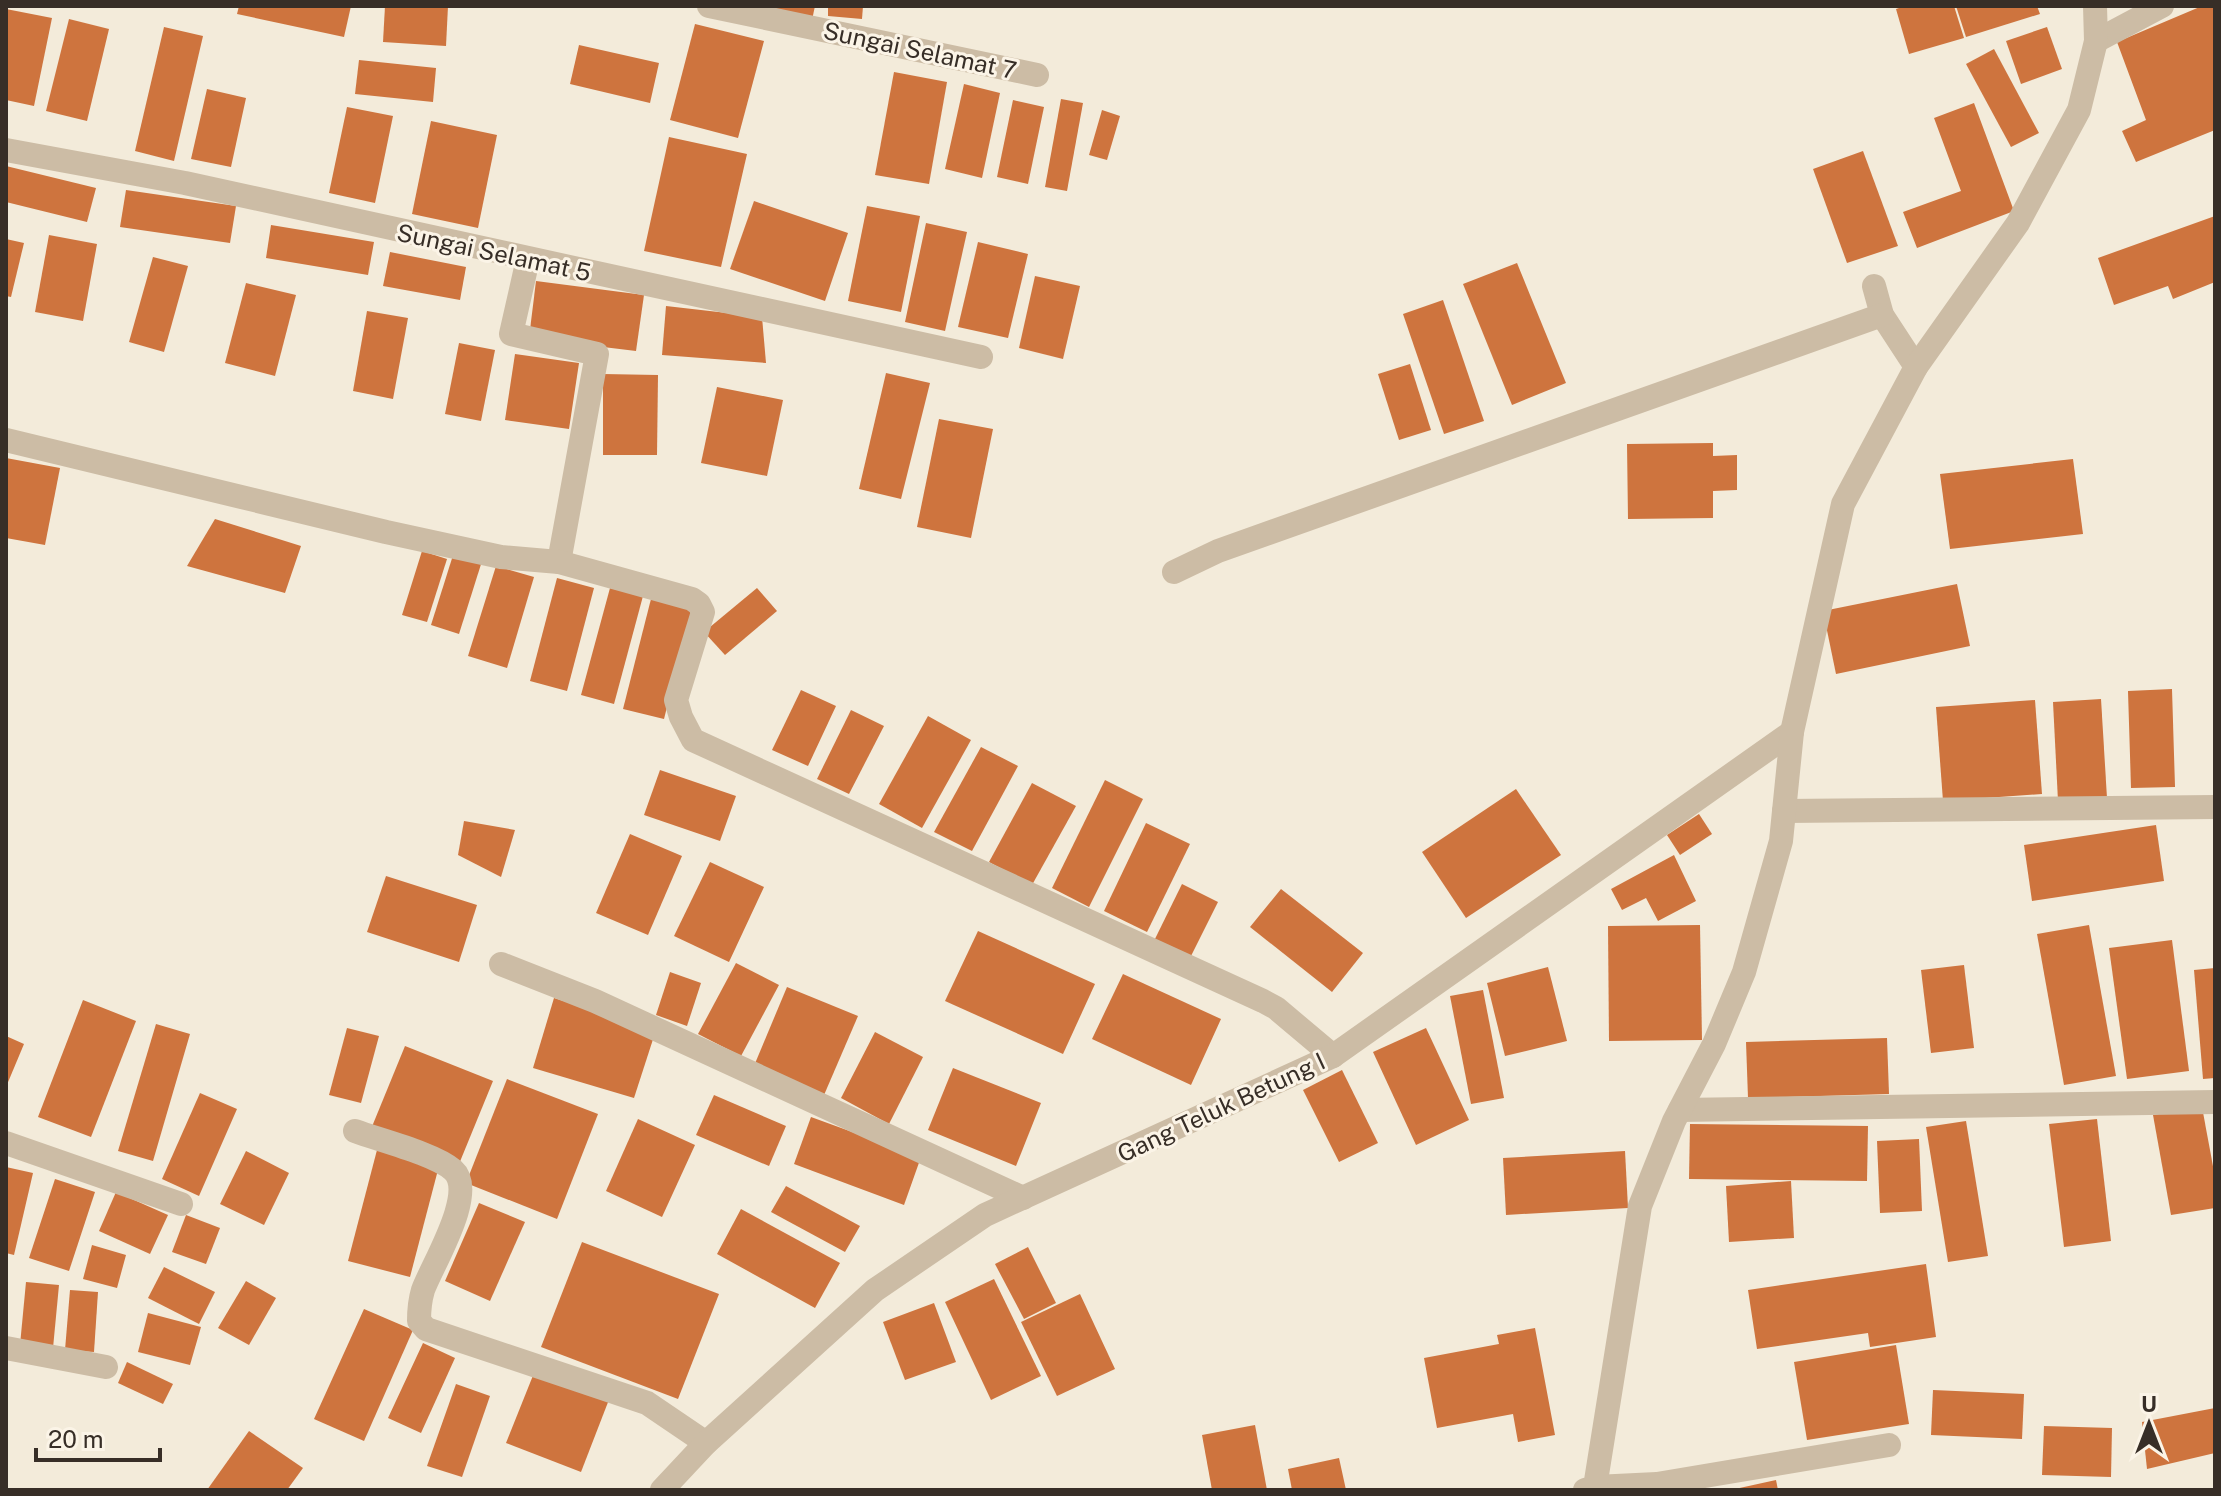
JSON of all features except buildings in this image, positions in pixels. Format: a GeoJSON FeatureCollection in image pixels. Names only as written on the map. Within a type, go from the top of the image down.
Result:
{"type":"FeatureCollection","features":[{"type":"Feature","properties":{"kind":"street","name":"Sungai Selamat 7"},"geometry":{"type":"LineString","coordinates":[[709,6],[1037,75]]}},
{"type":"Feature","properties":{"kind":"street"},"geometry":{"type":"LineString","coordinates":[[1889,1445],[1657,1484],[1590,1488],[1640,1206],[1680,1110],[1714,1044],[1744,972],[1781,841],[1792,732],[1843,504],[1916,367],[2018,223],[2079,110],[2096,41],[2095,6]]}},
{"type":"Feature","properties":{"kind":"street"},"geometry":{"type":"LineString","coordinates":[[2096,41],[2162,6]]}},
{"type":"Feature","properties":{"kind":"street","name":"Sungai Selamat 5"},"geometry":{"type":"LineString","coordinates":[[6,150],[185,183],[981,357]]}},
{"type":"Feature","properties":{"kind":"street"},"geometry":{"type":"LineString","coordinates":[[528,259],[511,334],[597,354],[559,562]]}},
{"type":"Feature","properties":{"kind":"street"},"geometry":{"type":"LineString","coordinates":[[1874,286],[1882,315],[1916,367]]}},
{"type":"Feature","properties":{"kind":"street"},"geometry":{"type":"LineString","coordinates":[[1174,572],[1218,551],[1882,315]]}},
{"type":"Feature","properties":{"kind":"street"},"geometry":{"type":"LineString","coordinates":[[6,440],[386,532],[501,557],[559,562],[692,599],[703,612],[676,700],[693,740],[1263,1001],[1276,1008],[1333,1056]]}},
{"type":"Feature","properties":{"kind":"street","name":"Gang Teluk Betung I"},"geometry":{"type":"LineString","coordinates":[[662,1490],[706,1443],[875,1290],[985,1215],[1333,1056],[1792,732]]}},
{"type":"Feature","properties":{"kind":"street"},"geometry":{"type":"LineString","coordinates":[[1784,811],[2215,807]]}},
{"type":"Feature","properties":{"kind":"street"},"geometry":{"type":"LineString","coordinates":[[501,964],[595,1001],[1023,1198]]}},
{"type":"Feature","properties":{"kind":"street"},"geometry":{"type":"LineString","coordinates":[[1680,1110],[2215,1102]]}},
{"type":"Feature","properties":{"kind":"street"},"geometry":{"type":"LineString","coordinates":[[355,1131],[438,1161],[454,1171],[460,1180],[458,1211],[422,1293],[419,1321],[426,1329],[647,1403],[706,1443]]}},
{"type":"Feature","properties":{"kind":"street"},"geometry":{"type":"LineString","coordinates":[[6,1143],[181,1204]]}},
{"type":"Feature","properties":{"kind":"street"},"geometry":{"type":"LineString","coordinates":[[6,1348],[106,1367]]}}]}
